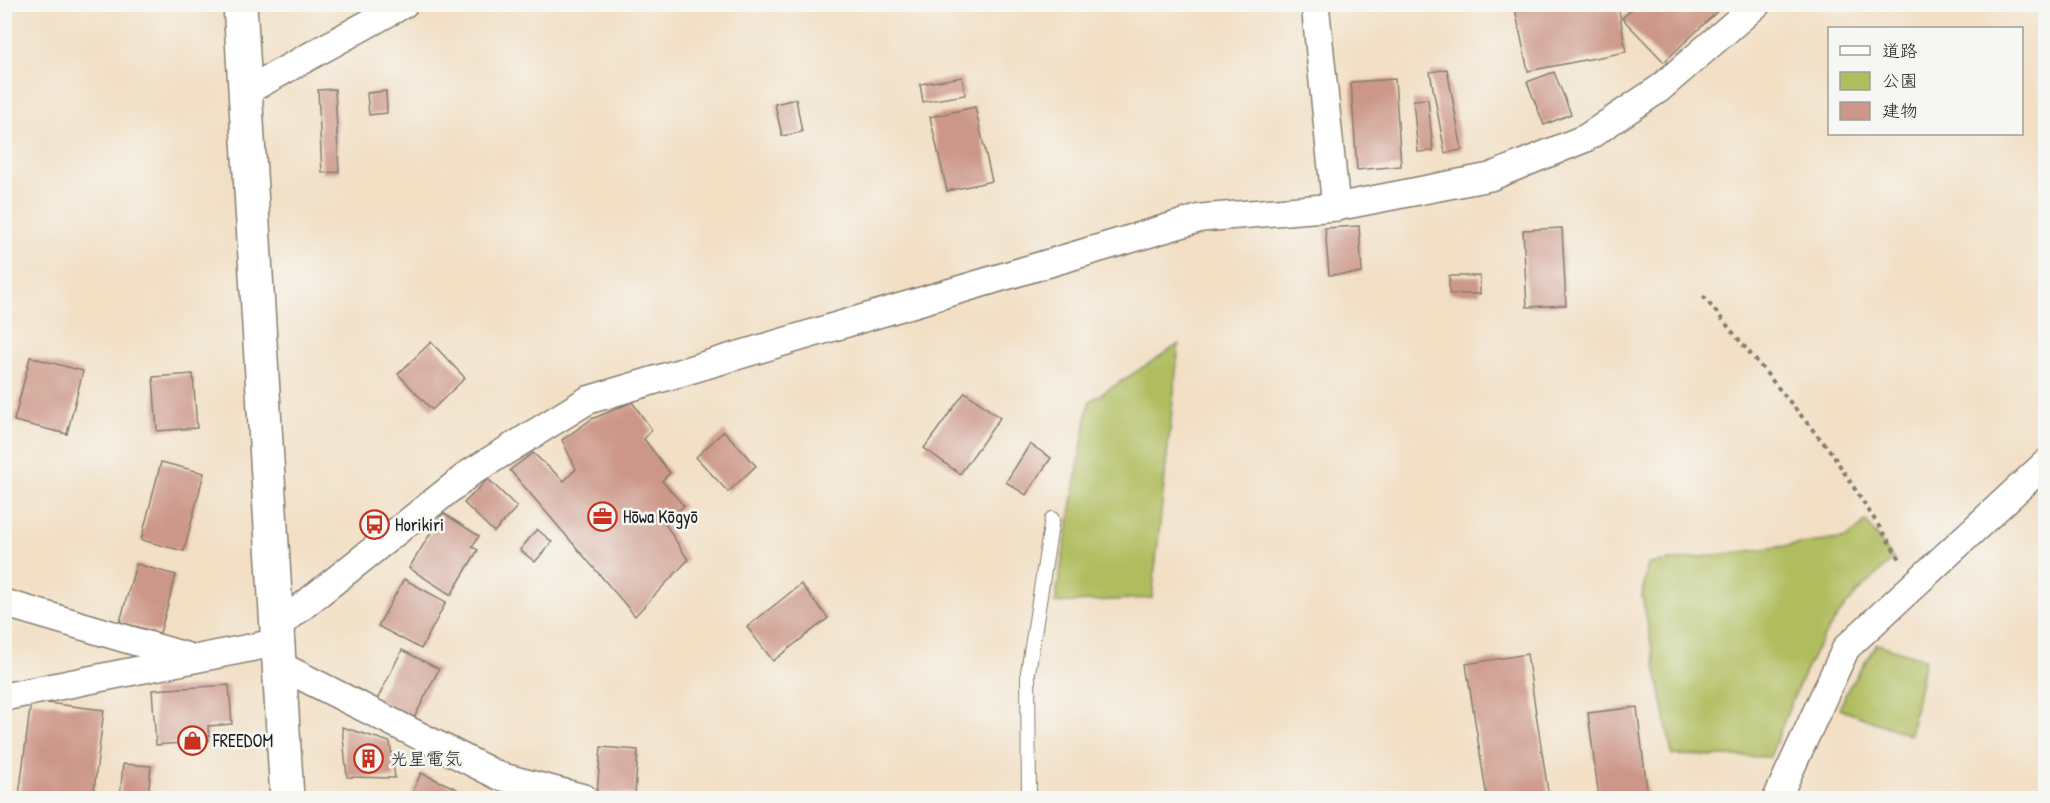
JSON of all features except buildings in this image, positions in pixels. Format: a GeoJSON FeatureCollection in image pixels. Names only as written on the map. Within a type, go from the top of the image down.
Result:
{"type":"FeatureCollection","features":[{"type":"Feature","properties":{"kind":"street"},"geometry":{"type":"LineString","coordinates":[[240,4],[280,644],[287,798]]}},
{"type":"Feature","properties":{"kind":"street"},"geometry":{"type":"LineString","coordinates":[[245,92],[404,4]]}},
{"type":"Feature","properties":{"kind":"street"},"geometry":{"type":"LineString","coordinates":[[1315,4],[1336,207]]}},
{"type":"Feature","properties":{"kind":"street"},"geometry":{"type":"LineString","coordinates":[[4,697],[192,658],[280,644],[470,473],[588,400],[1201,218],[1336,207],[1490,177],[1586,138],[1659,89],[1757,4]]}},
{"type":"Feature","properties":{"kind":"street"},"geometry":{"type":"LineString","coordinates":[[1777,798],[1846,648],[1914,582],[2046,463]]}},
{"type":"Feature","properties":{"kind":"street"},"geometry":{"type":"LineString","coordinates":[[4,603],[192,658]]}},
{"type":"Feature","properties":{"kind":"street"},"geometry":{"type":"LineString","coordinates":[[280,644],[499,776],[584,798]]}},
{"type":"Feature","properties":{"kind":"lane"},"geometry":{"type":"LineString","coordinates":[[1029,798],[1028,672],[1052,519]]}},
{"type":"Feature","properties":{"kind":"path"},"geometry":{"type":"LineString","coordinates":[[1702,296],[1831,452],[1914,582]]}},
{"type":"Feature","properties":{"kind":"green space"},"geometry":{"type":"Polygon","coordinates":[[[1179,344],[1152,598],[1055,603],[1089,402],[1179,344]]]}},
{"type":"Feature","properties":{"kind":"green space"},"geometry":{"type":"Polygon","coordinates":[[[1866,521],[1893,559],[1849,601],[1820,642],[1801,679],[1770,757],[1672,755],[1642,595],[1648,564],[1847,538],[1866,521]]]}},
{"type":"Feature","properties":{"kind":"green space"},"geometry":{"type":"Polygon","coordinates":[[[1877,644],[1925,659],[1910,735],[1839,709],[1849,687],[1877,644]]]}},
{"type":"Feature","properties":{"kind":"place","name":"Hōwa Kōgyō"},"geometry":{"type":"Point","coordinates":[602,517]}},
{"type":"Feature","properties":{"kind":"place","name":"Horikiri"},"geometry":{"type":"Point","coordinates":[374,525]}},
{"type":"Feature","properties":{"kind":"place","name":"FREEDOM"},"geometry":{"type":"Point","coordinates":[192,741]}},
{"type":"Feature","properties":{"kind":"place","name":"光星電気"},"geometry":{"type":"Point","coordinates":[369,759]}}]}
